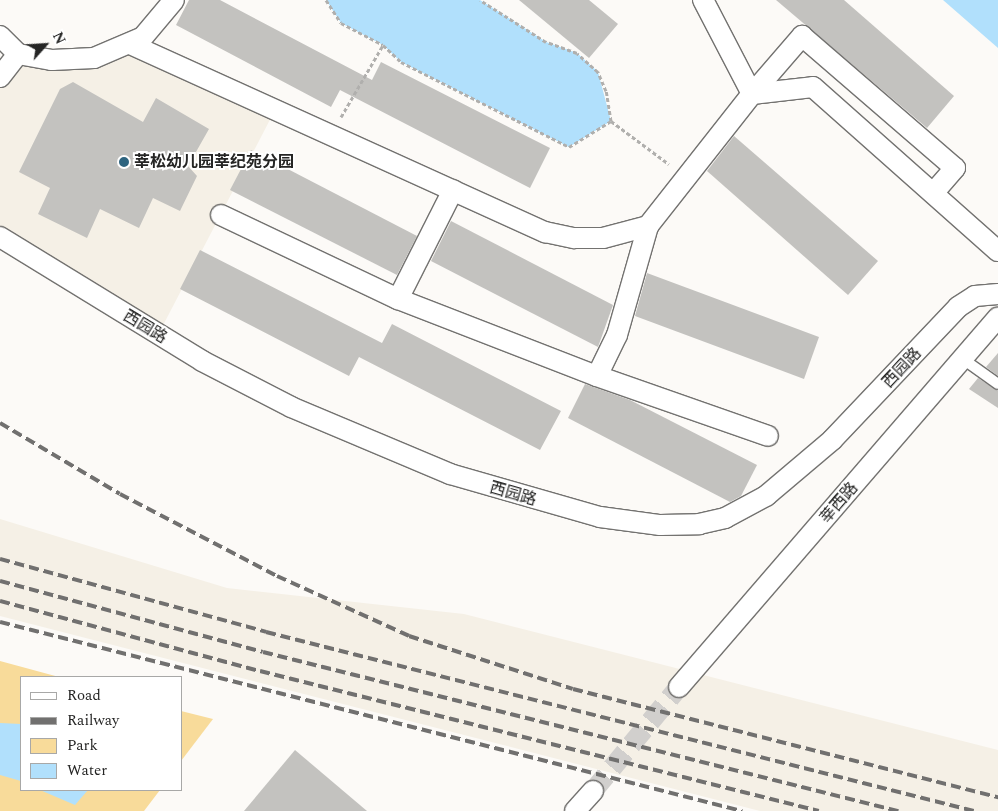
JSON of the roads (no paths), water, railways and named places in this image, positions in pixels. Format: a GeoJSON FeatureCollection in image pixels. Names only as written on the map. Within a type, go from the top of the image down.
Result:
{"type":"FeatureCollection","features":[{"type":"Feature","properties":{"kind":"street"},"geometry":{"type":"LineString","coordinates":[[0,36],[18,54],[70,60],[94,58],[143,37],[174,0]]}},
{"type":"Feature","properties":{"kind":"street"},"geometry":{"type":"LineString","coordinates":[[703,0],[752,94]]}},
{"type":"Feature","properties":{"kind":"street"},"geometry":{"type":"LineString","coordinates":[[597,376],[618,335],[648,226],[752,94],[802,36],[955,168],[933,193]]}},
{"type":"Feature","properties":{"kind":"street"},"geometry":{"type":"LineString","coordinates":[[130,44],[545,232],[574,238],[611,237],[648,226]]}},
{"type":"Feature","properties":{"kind":"street"},"geometry":{"type":"LineString","coordinates":[[0,77],[18,54]]}},
{"type":"Feature","properties":{"kind":"street"},"geometry":{"type":"LineString","coordinates":[[752,94],[813,87],[998,251]]}},
{"type":"Feature","properties":{"kind":"street"},"geometry":{"type":"LineString","coordinates":[[398,300],[453,190]]}},
{"type":"Feature","properties":{"kind":"street"},"geometry":{"type":"LineString","coordinates":[[221,215],[398,300],[597,376],[768,436]]}},
{"type":"Feature","properties":{"kind":"street","name":"西园路"},"geometry":{"type":"LineString","coordinates":[[0,237],[195,357],[291,407],[450,474],[600,517],[660,525],[725,518],[766,496],[832,440],[958,307],[975,296],[998,294]]}},
{"type":"Feature","properties":{"kind":"street","name":"莘西路"},"geometry":{"type":"LineString","coordinates":[[679,687],[998,318]]}},
{"type":"Feature","properties":{"kind":"street"},"geometry":{"type":"LineString","coordinates":[[575,811],[593,791]]}},
{"type":"Feature","properties":{"kind":"lane"},"geometry":{"type":"LineString","coordinates":[[963,359],[998,384]]}},
{"type":"Feature","properties":{"kind":"water"},"geometry":{"type":"Polygon","coordinates":[[[326,0],[480,0],[546,42],[577,53],[598,72],[611,121],[569,147],[401,62],[383,45],[341,23],[326,0]]]}},
{"type":"Feature","properties":{"kind":"water"},"geometry":{"type":"Polygon","coordinates":[[[943,0],[998,0],[998,48],[943,0]]]}},
{"type":"Feature","properties":{"kind":"water"},"geometry":{"type":"Polygon","coordinates":[[[0,723],[20,724],[20,781],[0,775],[0,723]]]}},
{"type":"Feature","properties":{"kind":"water"},"geometry":{"type":"Polygon","coordinates":[[[42,791],[87,791],[75,805],[42,791]]]}},
{"type":"Feature","properties":{"kind":"tunnel"},"geometry":{"type":"LineString","coordinates":[[593,791],[679,687]]}},
{"type":"Feature","properties":{"kind":"railway"},"geometry":{"type":"LineString","coordinates":[[0,423],[120,494],[277,576],[409,636],[573,689],[998,797]]}},
{"type":"Feature","properties":{"kind":"railway"},"geometry":{"type":"LineString","coordinates":[[0,559],[266,632],[974,811]]}},
{"type":"Feature","properties":{"kind":"railway"},"geometry":{"type":"LineString","coordinates":[[0,581],[263,652],[898,811]]}},
{"type":"Feature","properties":{"kind":"railway"},"geometry":{"type":"LineString","coordinates":[[0,601],[260,671],[819,811]]}},
{"type":"Feature","properties":{"kind":"railway"},"geometry":{"type":"LineString","coordinates":[[0,622],[742,811]]}},
{"type":"Feature","properties":{"kind":"place","name":"莘松幼儿园莘纪苑分园"},"geometry":{"type":"Point","coordinates":[124,162]}}]}
